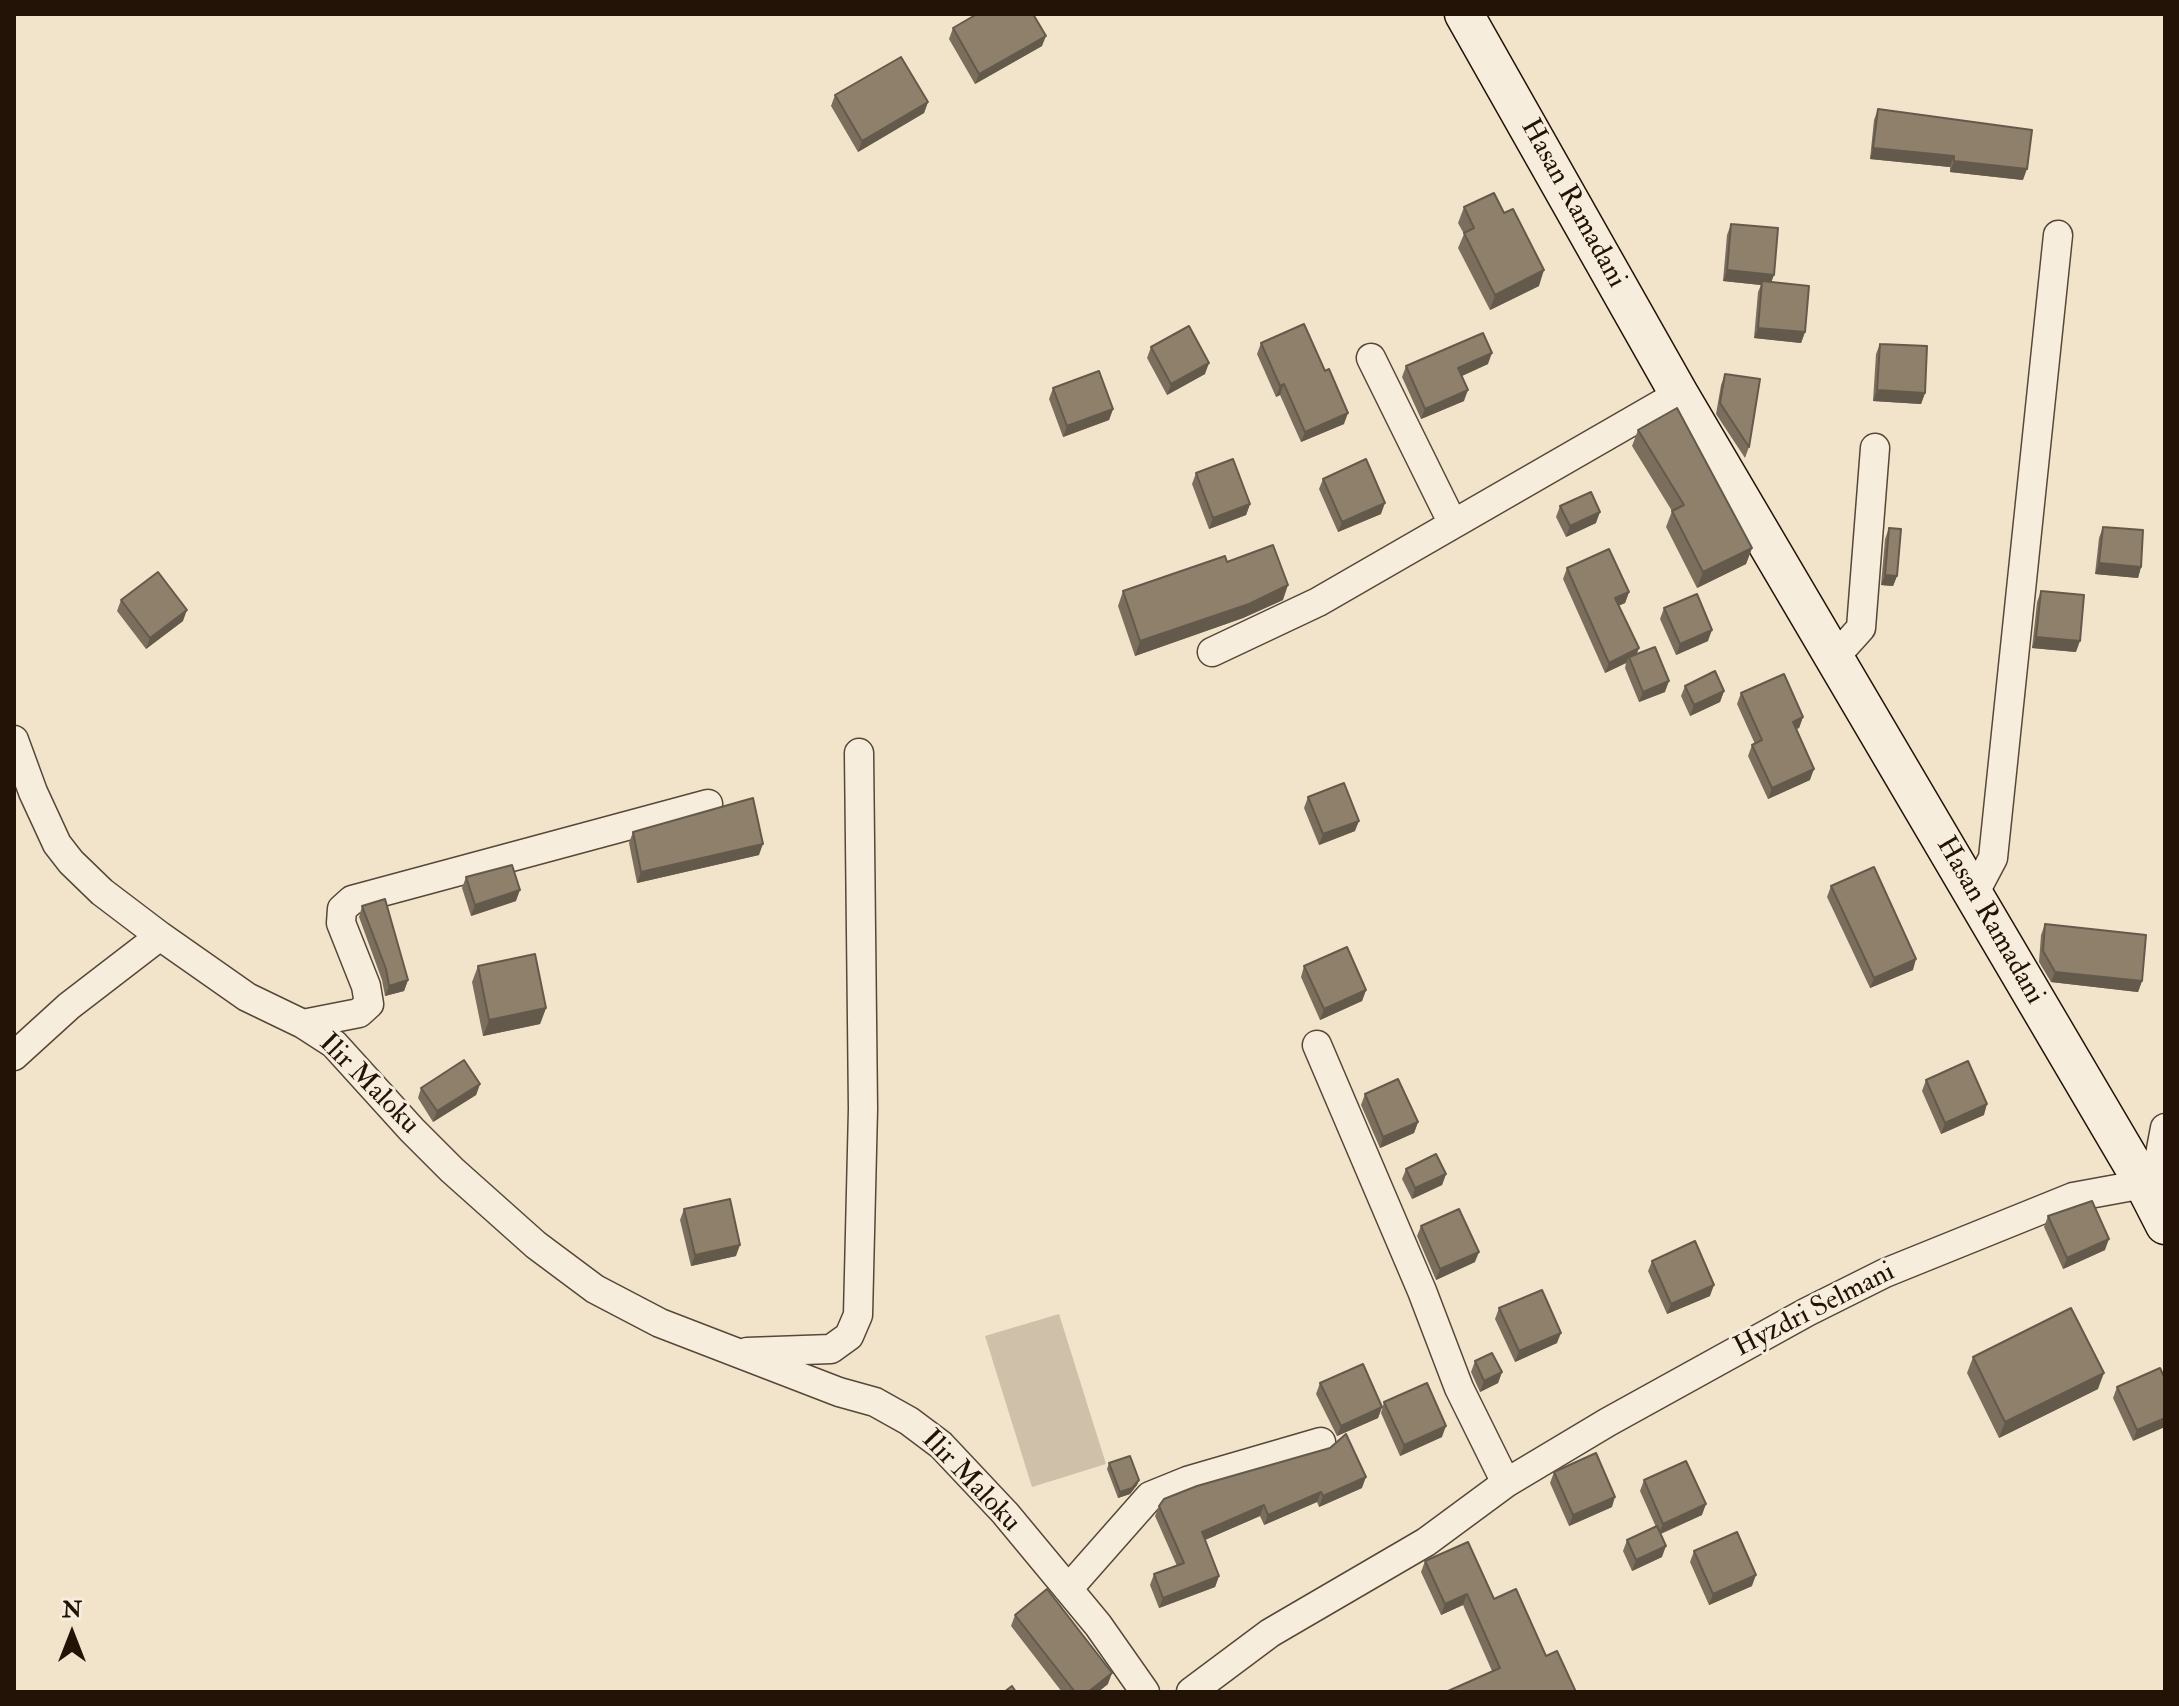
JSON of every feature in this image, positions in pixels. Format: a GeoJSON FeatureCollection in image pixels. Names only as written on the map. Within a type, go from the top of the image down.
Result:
{"type":"FeatureCollection","features":[{"type":"Feature","properties":{"kind":"main road","name":"Hasan Ramadani"},"geometry":{"type":"LineString","coordinates":[[1464,14],[1679,394],[1974,894],[2156,1173],[2165,1225]]}},
{"type":"Feature","properties":{"kind":"street"},"geometry":{"type":"LineString","coordinates":[[1974,894],[1993,858],[2058,235]]}},
{"type":"Feature","properties":{"kind":"street"},"geometry":{"type":"LineString","coordinates":[[1371,358],[1453,524]]}},
{"type":"Feature","properties":{"kind":"street"},"geometry":{"type":"LineString","coordinates":[[1212,652],[1318,602],[1679,394]]}},
{"type":"Feature","properties":{"kind":"street"},"geometry":{"type":"LineString","coordinates":[[1834,658],[1861,628],[1875,448]]}},
{"type":"Feature","properties":{"kind":"street","name":"Ilir Maloku"},"geometry":{"type":"LineString","coordinates":[[14,740],[57,844],[102,892],[247,997],[303,1024],[334,1044],[452,1170],[565,1268],[627,1307],[839,1392],[875,1402],[909,1421],[941,1445],[975,1479],[1098,1625],[1145,1692]]}},
{"type":"Feature","properties":{"kind":"street","name":"Ilir Maloku"},"geometry":{"type":"LineString","coordinates":[[735,1352],[831,1349],[849,1336],[858,1315],[863,1109],[859,753]]}},
{"type":"Feature","properties":{"kind":"street"},"geometry":{"type":"LineString","coordinates":[[303,1024],[359,1013],[369,1004],[366,986],[341,923],[342,909],[352,900],[708,804]]}},
{"type":"Feature","properties":{"kind":"street"},"geometry":{"type":"LineString","coordinates":[[14,1056],[69,1006],[160,936]]}},
{"type":"Feature","properties":{"kind":"street"},"geometry":{"type":"LineString","coordinates":[[1317,1045],[1422,1291],[1459,1388],[1506,1483]]}},
{"type":"Feature","properties":{"kind":"street"},"geometry":{"type":"LineString","coordinates":[[2156,1173],[2165,1128]]}},
{"type":"Feature","properties":{"kind":"street","name":"Hyzdri Selmani"},"geometry":{"type":"LineString","coordinates":[[1191,1692],[1270,1633],[1426,1542],[1506,1483],[1727,1356],[1885,1273],[2073,1197],[2156,1173]]}},
{"type":"Feature","properties":{"kind":"street"},"geometry":{"type":"LineString","coordinates":[[1068,1589],[1150,1496],[1187,1481],[1321,1442]]}},
{"type":"Feature","properties":{"kind":"shaded area"},"geometry":{"type":"Polygon","coordinates":[[[1059,1314],[1106,1464],[1032,1487],[985,1336],[1059,1314]]]}},
{"type":"Feature","properties":{"kind":"building"},"geometry":{"type":"Polygon","coordinates":[[[977,14],[1033,14],[1046,36],[979,74],[953,28],[977,14]]]}},
{"type":"Feature","properties":{"kind":"building"},"geometry":{"type":"Polygon","coordinates":[[[901,57],[928,102],[862,141],[835,95],[901,57]]]}},
{"type":"Feature","properties":{"kind":"building"},"geometry":{"type":"Polygon","coordinates":[[[1878,109],[2032,130],[2027,169],[1954,161],[1954,156],[1873,148],[1878,109]]]}},
{"type":"Feature","properties":{"kind":"building"},"geometry":{"type":"Polygon","coordinates":[[[1494,193],[1504,213],[1513,209],[1544,270],[1495,295],[1464,233],[1474,228],[1464,207],[1494,193]]]}},
{"type":"Feature","properties":{"kind":"building"},"geometry":{"type":"Polygon","coordinates":[[[1731,224],[1778,228],[1774,275],[1727,270],[1731,224]]]}},
{"type":"Feature","properties":{"kind":"building"},"geometry":{"type":"Polygon","coordinates":[[[1762,281],[1809,286],[1805,332],[1758,328],[1762,281]]]}},
{"type":"Feature","properties":{"kind":"building"},"geometry":{"type":"Polygon","coordinates":[[[1304,324],[1325,371],[1329,369],[1348,413],[1305,432],[1284,384],[1280,386],[1261,343],[1304,324]]]}},
{"type":"Feature","properties":{"kind":"building"},"geometry":{"type":"Polygon","coordinates":[[[1189,326],[1209,363],[1171,384],[1151,347],[1189,326]]]}},
{"type":"Feature","properties":{"kind":"building"},"geometry":{"type":"Polygon","coordinates":[[[1483,333],[1492,353],[1458,368],[1468,390],[1425,409],[1406,366],[1483,333]]]}},
{"type":"Feature","properties":{"kind":"building"},"geometry":{"type":"Polygon","coordinates":[[[1880,344],[1927,346],[1925,393],[1877,390],[1880,344]]]}},
{"type":"Feature","properties":{"kind":"building"},"geometry":{"type":"Polygon","coordinates":[[[1099,371],[1113,409],[1067,426],[1053,388],[1099,371]]]}},
{"type":"Feature","properties":{"kind":"building"},"geometry":{"type":"Polygon","coordinates":[[[1725,374],[1760,379],[1749,447],[1720,403],[1725,374]]]}},
{"type":"Feature","properties":{"kind":"building"},"geometry":{"type":"Polygon","coordinates":[[[1677,408],[1752,548],[1703,572],[1672,511],[1684,505],[1638,430],[1677,408]]]}},
{"type":"Feature","properties":{"kind":"building"},"geometry":{"type":"Polygon","coordinates":[[[1233,459],[1250,504],[1213,518],[1196,473],[1233,459]]]}},
{"type":"Feature","properties":{"kind":"building"},"geometry":{"type":"Polygon","coordinates":[[[1366,459],[1385,503],[1342,522],[1323,479],[1366,459]]]}},
{"type":"Feature","properties":{"kind":"building"},"geometry":{"type":"Polygon","coordinates":[[[1591,492],[1600,512],[1570,526],[1560,506],[1591,492]]]}},
{"type":"Feature","properties":{"kind":"building"},"geometry":{"type":"Polygon","coordinates":[[[2103,527],[2143,530],[2141,567],[2099,563],[2103,527]]]}},
{"type":"Feature","properties":{"kind":"building"},"geometry":{"type":"Polygon","coordinates":[[[1889,528],[1901,529],[1897,576],[1885,575],[1889,528]]]}},
{"type":"Feature","properties":{"kind":"building"},"geometry":{"type":"Polygon","coordinates":[[[1273,545],[1288,585],[1249,604],[1140,641],[1123,591],[1225,556],[1227,562],[1273,545]]]}},
{"type":"Feature","properties":{"kind":"building"},"geometry":{"type":"Polygon","coordinates":[[[1609,549],[1629,592],[1615,598],[1639,648],[1609,663],[1567,568],[1609,549]]]}},
{"type":"Feature","properties":{"kind":"building"},"geometry":{"type":"Polygon","coordinates":[[[158,572],[187,610],[150,638],[121,600],[158,572]]]}},
{"type":"Feature","properties":{"kind":"building"},"geometry":{"type":"Polygon","coordinates":[[[2041,591],[2084,595],[2080,641],[2036,637],[2041,591]]]}},
{"type":"Feature","properties":{"kind":"building"},"geometry":{"type":"Polygon","coordinates":[[[1697,594],[1712,630],[1680,644],[1664,608],[1697,594]]]}},
{"type":"Feature","properties":{"kind":"building"},"geometry":{"type":"Polygon","coordinates":[[[1655,647],[1669,681],[1643,692],[1629,657],[1655,647]]]}},
{"type":"Feature","properties":{"kind":"building"},"geometry":{"type":"Polygon","coordinates":[[[1715,671],[1724,691],[1694,705],[1685,686],[1715,671]]]}},
{"type":"Feature","properties":{"kind":"building"},"geometry":{"type":"Polygon","coordinates":[[[1784,674],[1803,717],[1793,722],[1814,769],[1772,788],[1752,745],[1762,740],[1741,693],[1784,674]]]}},
{"type":"Feature","properties":{"kind":"building"},"geometry":{"type":"Polygon","coordinates":[[[1344,783],[1359,821],[1323,834],[1308,797],[1344,783]]]}},
{"type":"Feature","properties":{"kind":"building"},"geometry":{"type":"Polygon","coordinates":[[[753,798],[763,844],[641,872],[633,832],[753,798]]]}},
{"type":"Feature","properties":{"kind":"building"},"geometry":{"type":"Polygon","coordinates":[[[512,865],[520,890],[475,905],[466,877],[512,865]]]}},
{"type":"Feature","properties":{"kind":"building"},"geometry":{"type":"Polygon","coordinates":[[[1874,867],[1916,959],[1874,978],[1831,886],[1874,867]]]}},
{"type":"Feature","properties":{"kind":"building"},"geometry":{"type":"Polygon","coordinates":[[[385,899],[408,980],[389,986],[386,969],[362,906],[385,899]]]}},
{"type":"Feature","properties":{"kind":"building"},"geometry":{"type":"Polygon","coordinates":[[[2045,924],[2146,935],[2142,981],[2055,972],[2043,951],[2045,924]]]}},
{"type":"Feature","properties":{"kind":"building"},"geometry":{"type":"Polygon","coordinates":[[[1347,947],[1366,990],[1324,1009],[1304,966],[1347,947]]]}},
{"type":"Feature","properties":{"kind":"building"},"geometry":{"type":"Polygon","coordinates":[[[535,954],[546,1008],[489,1020],[478,966],[535,954]]]}},
{"type":"Feature","properties":{"kind":"building"},"geometry":{"type":"Polygon","coordinates":[[[464,1060],[480,1084],[437,1111],[421,1088],[464,1060]]]}},
{"type":"Feature","properties":{"kind":"building"},"geometry":{"type":"Polygon","coordinates":[[[1968,1061],[1987,1104],[1945,1123],[1926,1080],[1968,1061]]]}},
{"type":"Feature","properties":{"kind":"building"},"geometry":{"type":"Polygon","coordinates":[[[1398,1079],[1418,1122],[1383,1137],[1365,1094],[1398,1079]]]}},
{"type":"Feature","properties":{"kind":"building"},"geometry":{"type":"Polygon","coordinates":[[[1436,1154],[1446,1174],[1415,1188],[1406,1169],[1436,1154]]]}},
{"type":"Feature","properties":{"kind":"building"},"geometry":{"type":"Polygon","coordinates":[[[730,1199],[740,1245],[695,1255],[684,1209],[730,1199]]]}},
{"type":"Feature","properties":{"kind":"building"},"geometry":{"type":"Polygon","coordinates":[[[2092,1201],[2109,1239],[2067,1258],[2048,1216],[2092,1201]]]}},
{"type":"Feature","properties":{"kind":"building"},"geometry":{"type":"Polygon","coordinates":[[[1459,1209],[1479,1252],[1440,1269],[1421,1226],[1459,1209]]]}},
{"type":"Feature","properties":{"kind":"building"},"geometry":{"type":"Polygon","coordinates":[[[1695,1241],[1714,1285],[1671,1304],[1652,1261],[1695,1241]]]}},
{"type":"Feature","properties":{"kind":"building"},"geometry":{"type":"Polygon","coordinates":[[[1542,1290],[1561,1333],[1519,1351],[1499,1308],[1542,1290]]]}},
{"type":"Feature","properties":{"kind":"building"},"geometry":{"type":"Polygon","coordinates":[[[2071,1308],[2104,1373],[2005,1422],[1973,1357],[2071,1308]]]}},
{"type":"Feature","properties":{"kind":"building"},"geometry":{"type":"Polygon","coordinates":[[[1492,1353],[1502,1372],[1484,1381],[1475,1361],[1492,1353]]]}},
{"type":"Feature","properties":{"kind":"building"},"geometry":{"type":"Polygon","coordinates":[[[1363,1364],[1382,1407],[1341,1426],[1320,1383],[1363,1364]]]}},
{"type":"Feature","properties":{"kind":"building"},"geometry":{"type":"Polygon","coordinates":[[[2160,1368],[2165,1379],[2165,1418],[2137,1430],[2117,1387],[2160,1368]]]}},
{"type":"Feature","properties":{"kind":"building"},"geometry":{"type":"Polygon","coordinates":[[[1427,1383],[1446,1426],[1404,1445],[1384,1402],[1427,1383]]]}},
{"type":"Feature","properties":{"kind":"building"},"geometry":{"type":"Polygon","coordinates":[[[1346,1434],[1366,1477],[1268,1515],[1264,1505],[1202,1532],[1219,1576],[1163,1598],[1154,1574],[1184,1563],[1159,1506],[1164,1499],[1197,1486],[1330,1448],[1346,1434]]]}},
{"type":"Feature","properties":{"kind":"building"},"geometry":{"type":"Polygon","coordinates":[[[1596,1453],[1615,1497],[1573,1515],[1554,1472],[1596,1453]]]}},
{"type":"Feature","properties":{"kind":"building"},"geometry":{"type":"Polygon","coordinates":[[[1130,1456],[1139,1480],[1132,1488],[1120,1492],[1109,1463],[1130,1456]]]}},
{"type":"Feature","properties":{"kind":"building"},"geometry":{"type":"Polygon","coordinates":[[[1686,1461],[1706,1504],[1663,1524],[1644,1480],[1686,1461]]]}},
{"type":"Feature","properties":{"kind":"building"},"geometry":{"type":"Polygon","coordinates":[[[1657,1526],[1666,1546],[1636,1560],[1627,1540],[1657,1526]]]}},
{"type":"Feature","properties":{"kind":"building"},"geometry":{"type":"Polygon","coordinates":[[[1737,1532],[1756,1575],[1713,1594],[1694,1551],[1737,1532]]]}},
{"type":"Feature","properties":{"kind":"building"},"geometry":{"type":"Polygon","coordinates":[[[1468,1542],[1494,1599],[1516,1589],[1546,1656],[1557,1651],[1576,1692],[1448,1692],[1500,1668],[1467,1594],[1445,1604],[1425,1561],[1468,1542]]]}},
{"type":"Feature","properties":{"kind":"building"},"geometry":{"type":"Polygon","coordinates":[[[1047,1589],[1112,1673],[1088,1692],[1075,1692],[1015,1615],[1047,1589]]]}}]}
